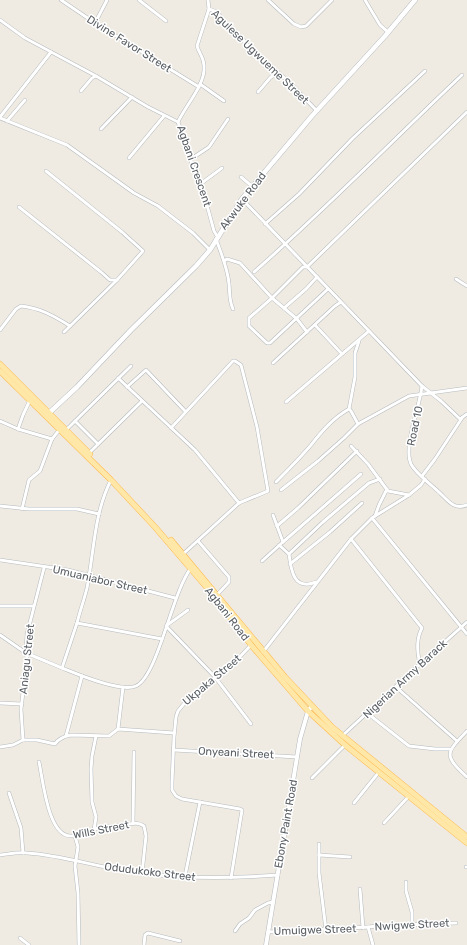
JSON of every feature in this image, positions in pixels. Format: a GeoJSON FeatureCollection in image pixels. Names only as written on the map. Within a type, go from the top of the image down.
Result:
{"type":"FeatureCollection","features":[{"type":"Feature","properties":{"kind":"main road","name":"Akwuke Road"},"geometry":{"type":"LineString","coordinates":[[48,414],[196,266],[210,250],[242,200],[317,111],[415,0]]}},
{"type":"Feature","properties":{"kind":"main road","name":"Agbani Road"},"geometry":{"type":"LineString","coordinates":[[0,364],[48,414],[60,429],[136,501],[216,596],[308,711],[345,745],[467,843]]}},
{"type":"Feature","properties":{"kind":"main road","name":"Agbani Road"},"geometry":{"type":"LineString","coordinates":[[0,371],[30,400],[66,430],[181,555]]}},
{"type":"Feature","properties":{"kind":"main road","name":"Agbani Road"},"geometry":{"type":"LineString","coordinates":[[216,596],[252,645],[342,736],[467,837]]}},
{"type":"Feature","properties":{"kind":"street","name":"Divine Favor Street"},"geometry":{"type":"LineString","coordinates":[[61,0],[95,23],[200,85],[224,101]]}},
{"type":"Feature","properties":{"kind":"street"},"geometry":{"type":"LineString","coordinates":[[95,23],[107,0]]}},
{"type":"Feature","properties":{"kind":"street"},"geometry":{"type":"LineString","coordinates":[[139,0],[166,21]]}},
{"type":"Feature","properties":{"kind":"street"},"geometry":{"type":"LineString","coordinates":[[268,0],[298,27],[306,26],[332,0]]}},
{"type":"Feature","properties":{"kind":"street"},"geometry":{"type":"LineString","coordinates":[[365,0],[380,24],[388,32]]}},
{"type":"Feature","properties":{"kind":"street","name":"Agulese Ugwueme Street"},"geometry":{"type":"LineString","coordinates":[[209,1],[209,9],[217,12],[225,23],[241,37],[248,46],[317,111]]}},
{"type":"Feature","properties":{"kind":"street","name":"Agbani Crescent"},"geometry":{"type":"LineString","coordinates":[[209,9],[197,44],[205,67],[200,85],[184,109],[178,122],[224,261],[229,284],[229,296],[233,309]]}},
{"type":"Feature","properties":{"kind":"street"},"geometry":{"type":"LineString","coordinates":[[0,20],[25,38],[96,76],[164,116],[178,122]]}},
{"type":"Feature","properties":{"kind":"street"},"geometry":{"type":"LineString","coordinates":[[51,52],[0,118],[62,143],[73,149],[134,193],[158,206],[193,234],[210,250]]}},
{"type":"Feature","properties":{"kind":"street"},"geometry":{"type":"LineString","coordinates":[[265,224],[299,194],[353,138],[425,71]]}},
{"type":"Feature","properties":{"kind":"street"},"geometry":{"type":"LineString","coordinates":[[258,92],[277,72]]}},
{"type":"Feature","properties":{"kind":"street"},"geometry":{"type":"LineString","coordinates":[[254,272],[286,245],[462,75]]}},
{"type":"Feature","properties":{"kind":"street"},"geometry":{"type":"LineString","coordinates":[[81,91],[92,78],[96,76]]}},
{"type":"Feature","properties":{"kind":"street"},"geometry":{"type":"LineString","coordinates":[[101,129],[132,97]]}},
{"type":"Feature","properties":{"kind":"street"},"geometry":{"type":"LineString","coordinates":[[7,121],[26,100]]}},
{"type":"Feature","properties":{"kind":"street"},"geometry":{"type":"LineString","coordinates":[[328,289],[270,344],[249,326],[250,318],[303,267],[307,267],[467,112]]}},
{"type":"Feature","properties":{"kind":"street"},"geometry":{"type":"LineString","coordinates":[[129,158],[164,116]]}},
{"type":"Feature","properties":{"kind":"street"},"geometry":{"type":"LineString","coordinates":[[191,159],[209,147],[228,119]]}},
{"type":"Feature","properties":{"kind":"street"},"geometry":{"type":"LineString","coordinates":[[199,185],[222,168]]}},
{"type":"Feature","properties":{"kind":"street"},"geometry":{"type":"LineString","coordinates":[[46,171],[122,232],[143,251],[117,280],[64,332]]}},
{"type":"Feature","properties":{"kind":"street"},"geometry":{"type":"LineString","coordinates":[[241,177],[253,187]]}},
{"type":"Feature","properties":{"kind":"street"},"geometry":{"type":"LineString","coordinates":[[242,200],[422,386],[441,401],[458,418],[462,418]]}},
{"type":"Feature","properties":{"kind":"street"},"geometry":{"type":"LineString","coordinates":[[19,206],[110,280],[117,280]]}},
{"type":"Feature","properties":{"kind":"street"},"geometry":{"type":"LineString","coordinates":[[224,261],[227,259],[240,263],[272,298],[297,319],[307,332]]}},
{"type":"Feature","properties":{"kind":"street"},"geometry":{"type":"LineString","coordinates":[[284,308],[306,289],[316,277]]}},
{"type":"Feature","properties":{"kind":"street"},"geometry":{"type":"LineString","coordinates":[[456,279],[467,286]]}},
{"type":"Feature","properties":{"kind":"street"},"geometry":{"type":"LineString","coordinates":[[273,363],[340,301]]}},
{"type":"Feature","properties":{"kind":"street"},"geometry":{"type":"LineString","coordinates":[[0,330],[16,309],[21,306],[32,307],[44,311],[70,326]]}},
{"type":"Feature","properties":{"kind":"street"},"geometry":{"type":"LineString","coordinates":[[315,325],[342,354]]}},
{"type":"Feature","properties":{"kind":"street"},"geometry":{"type":"LineString","coordinates":[[286,402],[369,331]]}},
{"type":"Feature","properties":{"kind":"street"},"geometry":{"type":"LineString","coordinates":[[358,424],[349,409],[354,377],[355,353],[359,341]]}},
{"type":"Feature","properties":{"kind":"street"},"geometry":{"type":"LineString","coordinates":[[170,428],[233,361],[241,365],[257,427],[268,488],[266,492],[239,503],[181,555]]}},
{"type":"Feature","properties":{"kind":"street"},"geometry":{"type":"LineString","coordinates":[[66,430],[130,366]]}},
{"type":"Feature","properties":{"kind":"street"},"geometry":{"type":"LineString","coordinates":[[127,387],[146,370],[185,411]]}},
{"type":"Feature","properties":{"kind":"street"},"geometry":{"type":"LineString","coordinates":[[118,378],[195,450],[239,503]]}},
{"type":"Feature","properties":{"kind":"street","name":"Road 10"},"geometry":{"type":"LineString","coordinates":[[422,386],[422,395],[409,452],[412,465],[423,478],[451,504],[460,507],[467,505]]}},
{"type":"Feature","properties":{"kind":"street"},"geometry":{"type":"LineString","coordinates":[[281,490],[318,461],[358,424],[409,396],[467,388]]}},
{"type":"Feature","properties":{"kind":"street"},"geometry":{"type":"LineString","coordinates":[[18,429],[30,400]]}},
{"type":"Feature","properties":{"kind":"street"},"geometry":{"type":"LineString","coordinates":[[88,454],[142,401]]}},
{"type":"Feature","properties":{"kind":"street"},"geometry":{"type":"LineString","coordinates":[[276,482],[306,451],[325,428],[342,413],[349,409]]}},
{"type":"Feature","properties":{"kind":"street"},"geometry":{"type":"LineString","coordinates":[[261,653],[350,539],[373,517],[409,495],[421,484],[423,478],[462,418],[467,414]]}},
{"type":"Feature","properties":{"kind":"street"},"geometry":{"type":"LineString","coordinates":[[0,421],[18,429],[52,439]]}},
{"type":"Feature","properties":{"kind":"street"},"geometry":{"type":"LineString","coordinates":[[75,421],[98,444]]}},
{"type":"Feature","properties":{"kind":"street"},"geometry":{"type":"LineString","coordinates":[[22,509],[29,480],[40,471],[52,439],[60,429]]}},
{"type":"Feature","properties":{"kind":"street"},"geometry":{"type":"LineString","coordinates":[[351,446],[357,451],[387,489],[391,492],[409,495]]}},
{"type":"Feature","properties":{"kind":"street"},"geometry":{"type":"LineString","coordinates":[[277,526],[298,508],[357,451]]}},
{"type":"Feature","properties":{"kind":"street"},"geometry":{"type":"LineString","coordinates":[[262,561],[361,474]]}},
{"type":"Feature","properties":{"kind":"street"},"geometry":{"type":"LineString","coordinates":[[289,554],[323,522],[369,483],[380,479]]}},
{"type":"Feature","properties":{"kind":"street"},"geometry":{"type":"LineString","coordinates":[[62,668],[87,587],[99,514],[105,491],[111,480]]}},
{"type":"Feature","properties":{"kind":"street"},"geometry":{"type":"LineString","coordinates":[[373,517],[387,489]]}},
{"type":"Feature","properties":{"kind":"street"},"geometry":{"type":"LineString","coordinates":[[290,564],[330,532],[362,503]]}},
{"type":"Feature","properties":{"kind":"street"},"geometry":{"type":"LineString","coordinates":[[0,506],[22,509],[77,509],[99,514]]}},
{"type":"Feature","properties":{"kind":"street"},"geometry":{"type":"LineString","coordinates":[[274,515],[283,542]]}},
{"type":"Feature","properties":{"kind":"street"},"geometry":{"type":"LineString","coordinates":[[373,517],[467,634]]}},
{"type":"Feature","properties":{"kind":"street"},"geometry":{"type":"LineString","coordinates":[[350,539],[422,628],[418,642],[420,664]]}},
{"type":"Feature","properties":{"kind":"street"},"geometry":{"type":"LineString","coordinates":[[198,541],[229,576],[229,582],[216,596]]}},
{"type":"Feature","properties":{"kind":"street"},"geometry":{"type":"LineString","coordinates":[[279,545],[289,554],[290,568],[296,580],[302,583],[310,584],[316,582]]}},
{"type":"Feature","properties":{"kind":"street","name":"Umuaniabor Street"},"geometry":{"type":"LineString","coordinates":[[0,560],[44,568],[68,570],[175,598]]}},
{"type":"Feature","properties":{"kind":"street"},"geometry":{"type":"LineString","coordinates":[[0,634],[26,653],[62,668],[103,684],[131,688],[136,686],[143,679],[153,664],[175,598],[191,567]]}},
{"type":"Feature","properties":{"kind":"street","name":"Aniagu Street"},"geometry":{"type":"LineString","coordinates":[[23,740],[22,704],[28,634],[33,606],[44,568]]}},
{"type":"Feature","properties":{"kind":"street"},"geometry":{"type":"LineString","coordinates":[[0,606],[33,606]]}},
{"type":"Feature","properties":{"kind":"street"},"geometry":{"type":"LineString","coordinates":[[166,626],[188,610]]}},
{"type":"Feature","properties":{"kind":"street","name":"Nigerian Army Barack"},"geometry":{"type":"LineString","coordinates":[[342,736],[467,622]]}},
{"type":"Feature","properties":{"kind":"street"},"geometry":{"type":"LineString","coordinates":[[77,623],[162,639]]}},
{"type":"Feature","properties":{"kind":"street"},"geometry":{"type":"LineString","coordinates":[[166,626],[215,677],[251,724]]}},
{"type":"Feature","properties":{"kind":"street","name":"Ukpaka Street"},"geometry":{"type":"LineString","coordinates":[[231,878],[242,810],[178,798],[173,792],[172,788],[174,733],[176,714],[180,707],[240,657],[252,645]]}},
{"type":"Feature","properties":{"kind":"street"},"geometry":{"type":"LineString","coordinates":[[66,737],[82,676]]}},
{"type":"Feature","properties":{"kind":"street"},"geometry":{"type":"LineString","coordinates":[[0,747],[13,745],[23,740],[37,740],[53,744],[72,735],[109,736],[118,728],[123,687]]}},
{"type":"Feature","properties":{"kind":"street"},"geometry":{"type":"LineString","coordinates":[[396,687],[457,741]]}},
{"type":"Feature","properties":{"kind":"street","name":"Aniagu Street"},"geometry":{"type":"LineString","coordinates":[[0,703],[22,704]]}},
{"type":"Feature","properties":{"kind":"street","name":"Ebony Paint Road"},"geometry":{"type":"LineString","coordinates":[[266,945],[300,739],[308,711],[312,706]]}},
{"type":"Feature","properties":{"kind":"street"},"geometry":{"type":"LineString","coordinates":[[367,713],[409,746],[450,749]]}},
{"type":"Feature","properties":{"kind":"street"},"geometry":{"type":"LineString","coordinates":[[118,728],[174,733]]}},
{"type":"Feature","properties":{"kind":"street"},"geometry":{"type":"LineString","coordinates":[[467,731],[450,749],[452,761],[467,778]]}},
{"type":"Feature","properties":{"kind":"street"},"geometry":{"type":"LineString","coordinates":[[94,830],[96,816],[92,802],[91,769],[96,736]]}},
{"type":"Feature","properties":{"kind":"street"},"geometry":{"type":"LineString","coordinates":[[312,778],[345,745]]}},
{"type":"Feature","properties":{"kind":"street","name":"Onyeani Street"},"geometry":{"type":"LineString","coordinates":[[174,750],[298,757]]}},
{"type":"Feature","properties":{"kind":"street"},"geometry":{"type":"LineString","coordinates":[[132,823],[134,752]]}},
{"type":"Feature","properties":{"kind":"street","name":"Wills Street"},"geometry":{"type":"LineString","coordinates":[[39,762],[47,801],[55,825],[64,834],[76,836],[94,830],[132,823],[142,825],[146,832],[142,873]]}},
{"type":"Feature","properties":{"kind":"street"},"geometry":{"type":"LineString","coordinates":[[354,803],[379,772]]}},
{"type":"Feature","properties":{"kind":"street"},"geometry":{"type":"LineString","coordinates":[[10,793],[21,828],[24,853]]}},
{"type":"Feature","properties":{"kind":"street"},"geometry":{"type":"LineString","coordinates":[[384,823],[409,796]]}},
{"type":"Feature","properties":{"kind":"street"},"geometry":{"type":"LineString","coordinates":[[185,876],[200,802]]}},
{"type":"Feature","properties":{"kind":"street"},"geometry":{"type":"LineString","coordinates":[[76,836],[78,847],[75,866],[78,893],[79,945]]}},
{"type":"Feature","properties":{"kind":"street"},"geometry":{"type":"LineString","coordinates":[[319,844],[319,873],[326,930]]}},
{"type":"Feature","properties":{"kind":"street","name":"Odudukoko Street"},"geometry":{"type":"LineString","coordinates":[[0,855],[24,853],[44,855],[142,873],[231,878],[278,875]]}},
{"type":"Feature","properties":{"kind":"street"},"geometry":{"type":"LineString","coordinates":[[319,855],[350,857]]}},
{"type":"Feature","properties":{"kind":"street"},"geometry":{"type":"LineString","coordinates":[[406,882],[406,891],[412,912],[412,924]]}},
{"type":"Feature","properties":{"kind":"street"},"geometry":{"type":"LineString","coordinates":[[360,889],[363,928]]}},
{"type":"Feature","properties":{"kind":"street"},"geometry":{"type":"LineString","coordinates":[[235,931],[240,924],[249,918],[255,910],[273,902]]}},
{"type":"Feature","properties":{"kind":"street","name":"Nwigwe Street"},"geometry":{"type":"LineString","coordinates":[[368,927],[456,923]]}},
{"type":"Feature","properties":{"kind":"street","name":"Umuigwe Street"},"geometry":{"type":"LineString","coordinates":[[268,932],[368,927],[373,945]]}},
{"type":"Feature","properties":{"kind":"street"},"geometry":{"type":"LineString","coordinates":[[144,945],[145,935],[148,933],[180,941]]}},
{"type":"Feature","properties":{"kind":"street"},"geometry":{"type":"LineString","coordinates":[[20,938],[29,945]]}}]}
